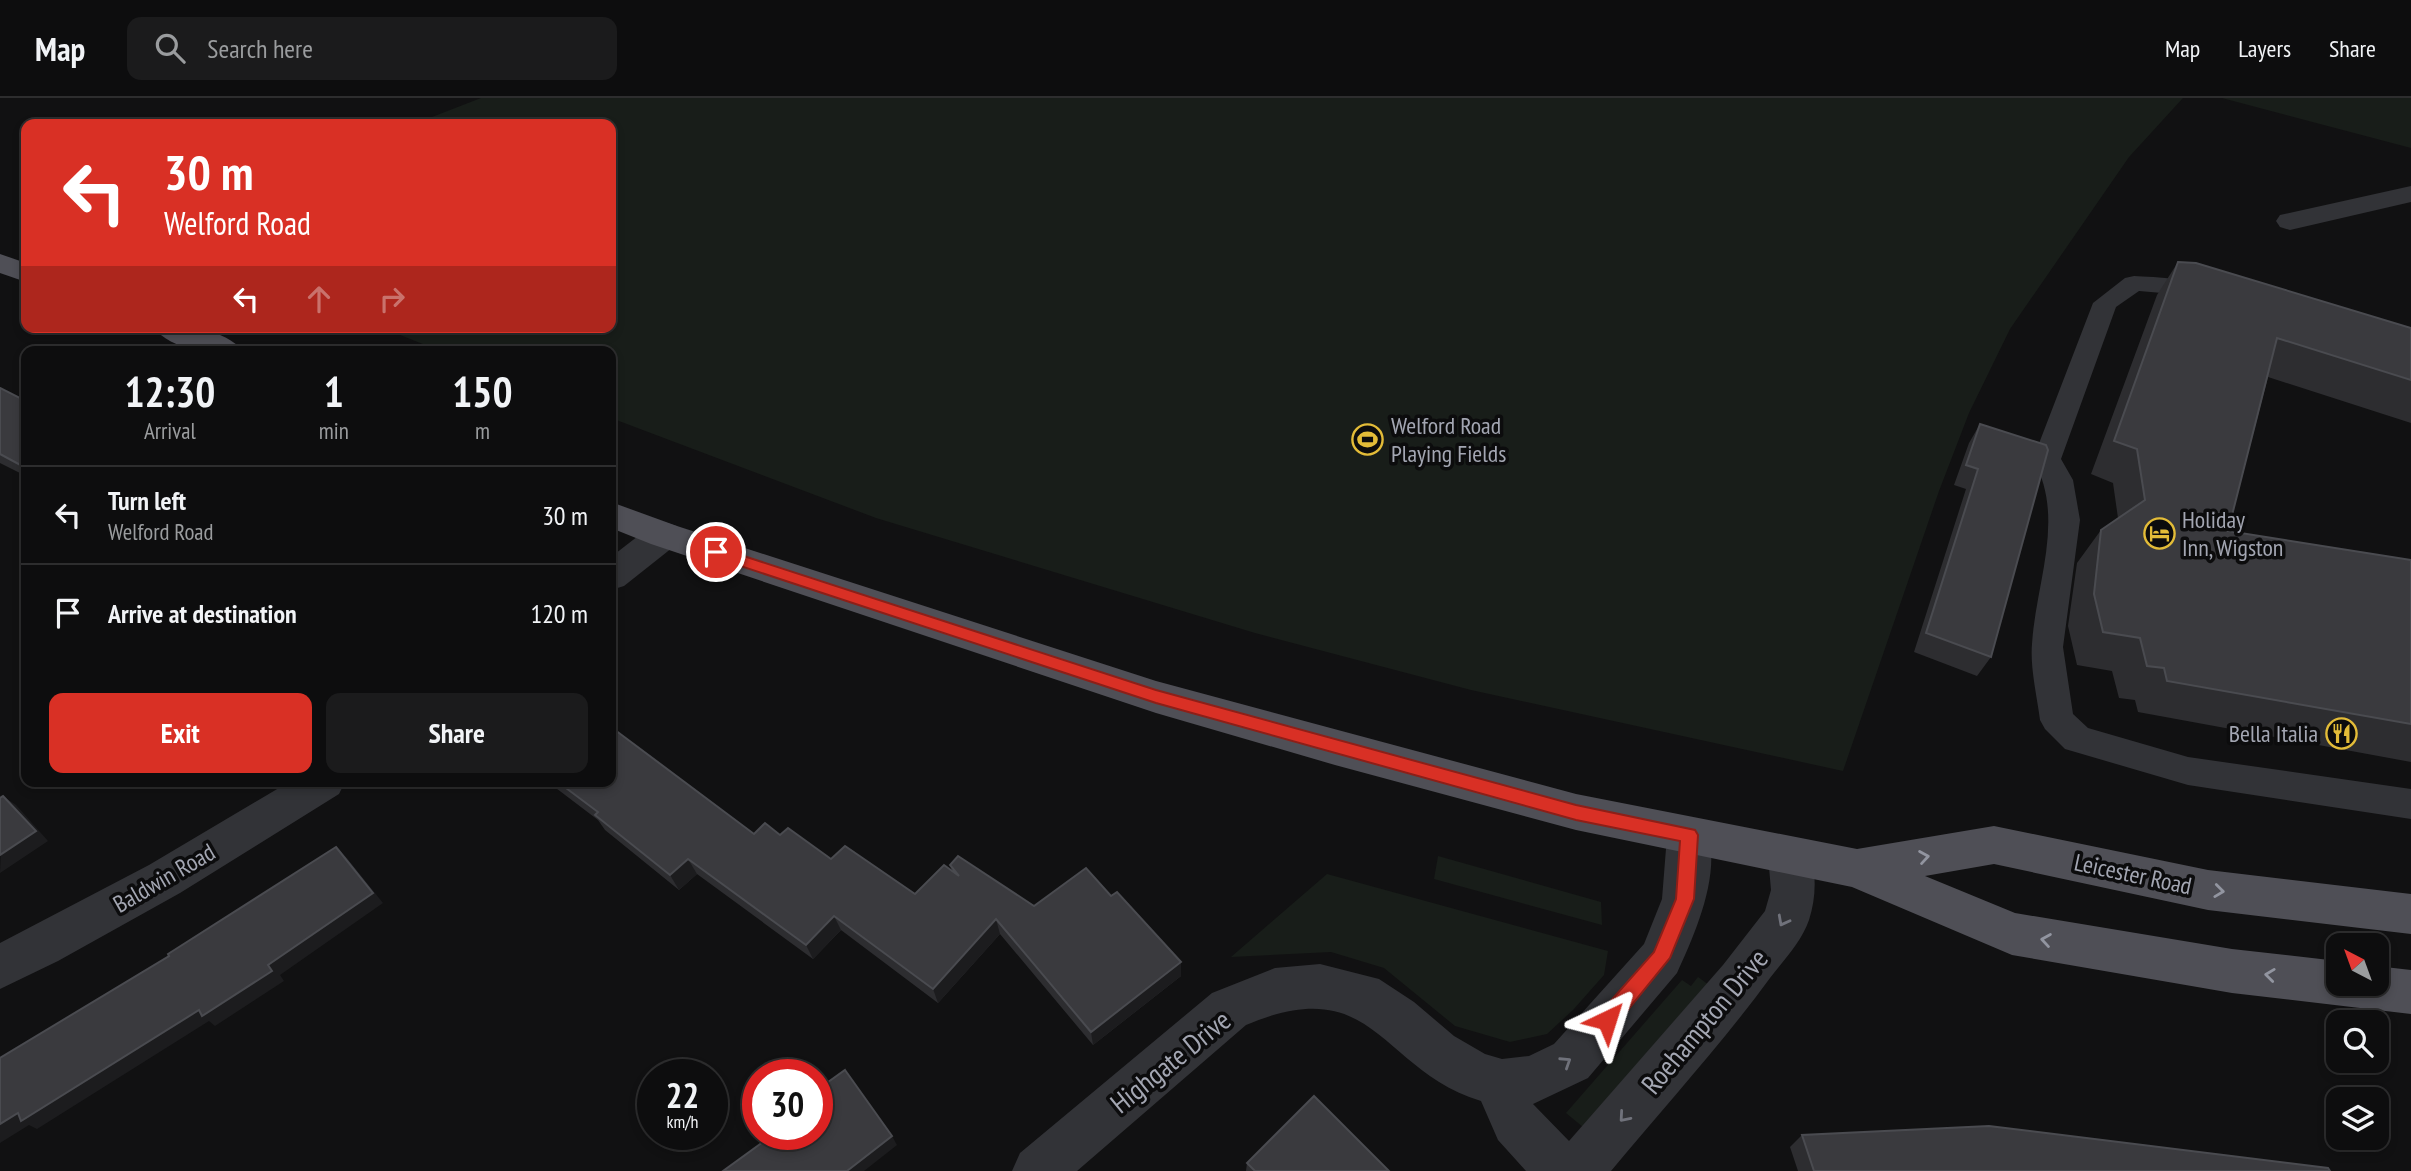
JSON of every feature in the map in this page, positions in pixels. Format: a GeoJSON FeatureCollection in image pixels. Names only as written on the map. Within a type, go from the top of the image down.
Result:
{"type":"FeatureCollection","features":[{"type":"Feature","properties":{"kind":"main road"},"geometry":{"type":"LineString","coordinates":[[0,263],[21,271]]}},
{"type":"Feature","properties":{"kind":"main road"},"geometry":{"type":"LineString","coordinates":[[183,333],[213,346]]}},
{"type":"Feature","properties":{"kind":"main road","name":"Leicester Road"},"geometry":{"type":"LineString","coordinates":[[616,516],[664,535],[1156,697],[1576,812],[1857,868],[2012,934],[2232,971],[2326,981]]}},
{"type":"Feature","properties":{"kind":"main road","name":"Leicester Road"},"geometry":{"type":"LineString","coordinates":[[1857,868],[1994,845],[2208,890],[2411,914]]}},
{"type":"Feature","properties":{"kind":"main road","name":"Leicester Road"},"geometry":{"type":"LineString","coordinates":[[2389,989],[2411,992]]}},
{"type":"Feature","properties":{"kind":"street"},"geometry":{"type":"LineString","coordinates":[[2290,221],[2411,194]]}},
{"type":"Feature","properties":{"kind":"street"},"geometry":{"type":"LineString","coordinates":[[616,572],[664,535]]}},
{"type":"Feature","properties":{"kind":"street","name":"Baldwin Road"},"geometry":{"type":"LineString","coordinates":[[0,967],[69,933],[264,821],[316,787]]}},
{"type":"Feature","properties":{"kind":"street","name":"Highgate Drive"},"geometry":{"type":"LineString","coordinates":[[1038,1171],[1229,1009],[1275,990],[1320,986],[1362,995],[1397,1018],[1437,1053],[1475,1075],[1502,1083],[1533,1080],[1571,1061],[1661,958],[1685,899],[1689,835]]}},
{"type":"Feature","properties":{"kind":"street","name":"Roehampton Drive"},"geometry":{"type":"LineString","coordinates":[[1560,1163],[1732,991],[1786,920],[1793,890],[1790,856]]}},
{"type":"Feature","properties":{"kind":"street"},"geometry":{"type":"LineString","coordinates":[[1502,1083],[1504,1104],[1518,1127],[1560,1163]]}},
{"type":"Feature","properties":{"kind":"lane"},"geometry":{"type":"LineString","coordinates":[[2229,303],[2177,287],[2134,283],[2105,303],[2047,459],[2059,480],[2065,520],[2047,647],[2057,720],[2077,739],[2188,771],[2411,804]]}},
{"type":"Feature","properties":{"kind":"shaded area","name":"Welford Road Playing Fields"},"geometry":{"type":"Polygon","coordinates":[[[481,98],[2183,98],[2129,157],[2010,329],[1969,413],[1939,491],[1843,771],[1471,690],[1255,633],[876,518],[616,420],[616,346],[428,346],[395,333],[616,333],[616,119],[427,119],[481,98]]]}},
{"type":"Feature","properties":{"kind":"shaded area"},"geometry":{"type":"Polygon","coordinates":[[[2222,98],[2411,98],[2411,148],[2222,98]]]}},
{"type":"Feature","properties":{"kind":"shaded area"},"geometry":{"type":"Polygon","coordinates":[[[1438,856],[1601,902],[1602,925],[1434,879],[1438,856]]]}},
{"type":"Feature","properties":{"kind":"shaded area"},"geometry":{"type":"Polygon","coordinates":[[[1327,874],[1608,951],[1604,975],[1547,1034],[1510,1042],[1455,1026],[1384,968],[1331,952],[1231,957],[1327,874]]]}},
{"type":"Feature","properties":{"kind":"shaded area"},"geometry":{"type":"Polygon","coordinates":[[[1698,977],[1709,985],[1583,1127],[1566,1113],[1682,980],[1691,986],[1698,977]]]}},
{"type":"Feature","properties":{"kind":"building","name":"Holiday Inn, Wigston"},"geometry":{"type":"Polygon","coordinates":[[[2178,262],[2196,263],[2411,328],[2411,380],[2277,338],[2228,531],[2411,560],[2411,724],[2167,681],[2164,668],[2147,666],[2140,638],[2103,632],[2094,594],[2101,530],[2145,500],[2137,449],[2114,441],[2178,262]]]}},
{"type":"Feature","properties":{"kind":"building"},"geometry":{"type":"Polygon","coordinates":[[[0,388],[21,398],[21,465],[0,454],[0,388]]]}},
{"type":"Feature","properties":{"kind":"building"},"geometry":{"type":"Polygon","coordinates":[[[1980,424],[2046,445],[2048,450],[1991,657],[1926,633],[1978,469],[1966,465],[1980,424]]]}},
{"type":"Feature","properties":{"kind":"building"},"geometry":{"type":"Polygon","coordinates":[[[616,731],[754,834],[765,823],[780,835],[788,828],[831,859],[845,846],[915,894],[944,865],[959,876],[950,865],[958,856],[1034,906],[1086,868],[1111,896],[1117,892],[1181,962],[1091,1032],[996,919],[933,989],[834,916],[806,945],[688,859],[670,875],[595,815],[598,812],[565,787],[616,787],[616,731]]]}},
{"type":"Feature","properties":{"kind":"building"},"geometry":{"type":"Polygon","coordinates":[[[3,796],[36,831],[0,855],[0,798],[3,796]]]}},
{"type":"Feature","properties":{"kind":"building"},"geometry":{"type":"Polygon","coordinates":[[[336,847],[373,893],[268,965],[272,971],[202,1016],[199,1010],[21,1121],[18,1113],[0,1124],[0,1058],[169,956],[168,954],[336,847]]]}},
{"type":"Feature","properties":{"kind":"building"},"geometry":{"type":"Polygon","coordinates":[[[845,1070],[892,1136],[847,1171],[723,1171],[752,1150],[833,1150],[833,1079],[845,1070]]]}},
{"type":"Feature","properties":{"kind":"building"},"geometry":{"type":"Polygon","coordinates":[[[1314,1096],[1389,1171],[1255,1171],[1247,1163],[1314,1096]]]}},
{"type":"Feature","properties":{"kind":"building"},"geometry":{"type":"Polygon","coordinates":[[[1989,1126],[2328,1168],[2330,1171],[1814,1171],[1802,1135],[1989,1126]]]}},
{"type":"Feature","properties":{"kind":"place","name":"Welford Road Playing Fields"},"geometry":{"type":"Point","coordinates":[1368,439]}},
{"type":"Feature","properties":{"kind":"place","name":"Holiday Inn, Wigston"},"geometry":{"type":"Point","coordinates":[2159,533]}},
{"type":"Feature","properties":{"kind":"place","name":"Bella Italia"},"geometry":{"type":"Point","coordinates":[2341,733]}},
{"type":"Feature","properties":{"kind":"route"},"geometry":{"type":"LineString","coordinates":[[716,552],[1156,697],[1576,812],[1689,835],[1685,899],[1661,958],[1607,1020]]}}]}
